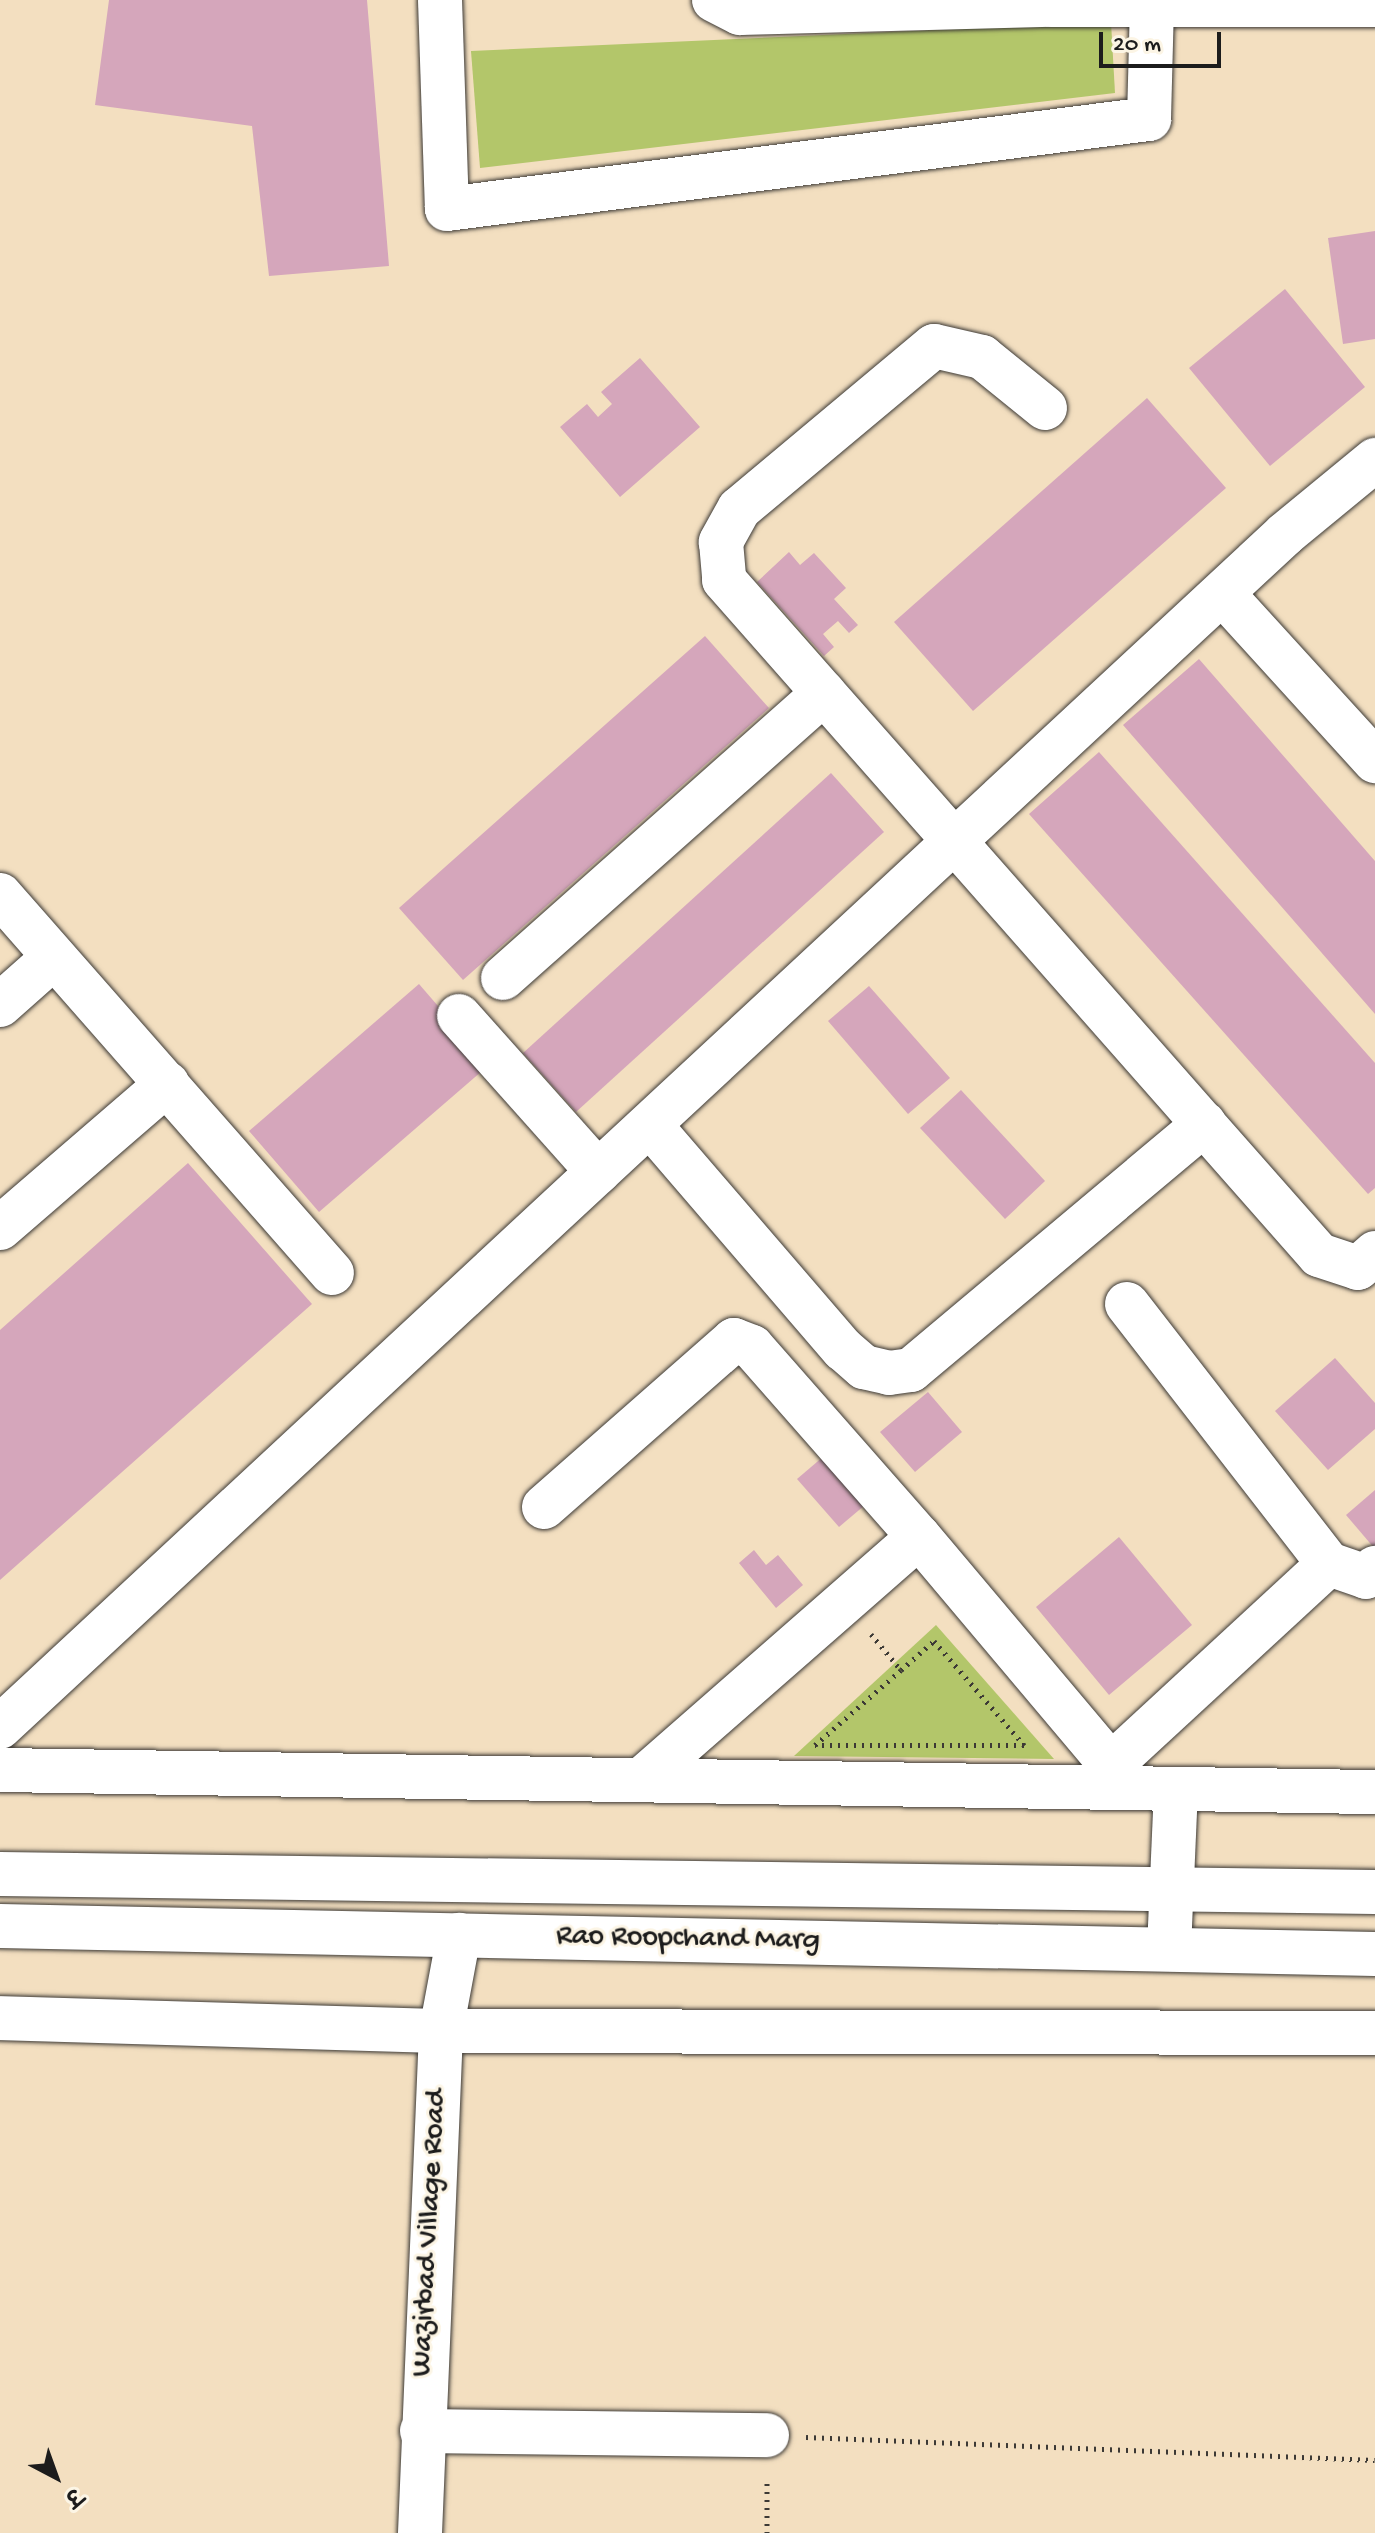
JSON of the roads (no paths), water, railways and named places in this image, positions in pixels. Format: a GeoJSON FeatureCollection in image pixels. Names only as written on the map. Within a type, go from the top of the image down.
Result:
{"type":"FeatureCollection","features":[{"type":"Feature","properties":{"kind":"street"},"geometry":{"type":"LineString","coordinates":[[440,0],[447,209],[1149,119],[1152,5]]}},
{"type":"Feature","properties":{"kind":"street"},"geometry":{"type":"LineString","coordinates":[[714,0],[740,13],[1051,2],[1375,5]]}},
{"type":"Feature","properties":{"kind":"street"},"geometry":{"type":"LineString","coordinates":[[1045,408],[982,357],[934,346],[739,509],[721,542],[724,580],[1319,1255],[1358,1268],[1375,1253]]}},
{"type":"Feature","properties":{"kind":"street"},"geometry":{"type":"LineString","coordinates":[[0,1727],[1223,594],[1375,460]]}},
{"type":"Feature","properties":{"kind":"street"},"geometry":{"type":"LineString","coordinates":[[1223,594],[1371,749]]}},
{"type":"Feature","properties":{"kind":"street"},"geometry":{"type":"LineString","coordinates":[[503,978],[824,693]]}},
{"type":"Feature","properties":{"kind":"street"},"geometry":{"type":"LineString","coordinates":[[0,895],[332,1273]]}},
{"type":"Feature","properties":{"kind":"street"},"geometry":{"type":"LineString","coordinates":[[0,1005],[54,957]]}},
{"type":"Feature","properties":{"kind":"street"},"geometry":{"type":"LineString","coordinates":[[459,1016],[598,1172]]}},
{"type":"Feature","properties":{"kind":"street"},"geometry":{"type":"LineString","coordinates":[[0,1228],[167,1084]]}},
{"type":"Feature","properties":{"kind":"street"},"geometry":{"type":"LineString","coordinates":[[650,1125],[843,1349],[864,1367],[889,1373],[911,1370],[1204,1124]]}},
{"type":"Feature","properties":{"kind":"street"},"geometry":{"type":"LineString","coordinates":[[1121,1776],[1357,1570],[1127,1304]]}},
{"type":"Feature","properties":{"kind":"street"},"geometry":{"type":"LineString","coordinates":[[544,1507],[734,1340],[752,1347],[919,1537],[1121,1776]]}},
{"type":"Feature","properties":{"kind":"street"},"geometry":{"type":"LineString","coordinates":[[641,1780],[919,1537]]}},
{"type":"Feature","properties":{"kind":"street"},"geometry":{"type":"LineString","coordinates":[[0,1770],[641,1780],[1121,1776],[1176,1789],[1375,1792]]}},
{"type":"Feature","properties":{"kind":"street"},"geometry":{"type":"LineString","coordinates":[[1169,1949],[1176,1789]]}},
{"type":"Feature","properties":{"kind":"street","name":"Rao Roopchand Marg"},"geometry":{"type":"LineString","coordinates":[[0,1874],[1375,1892]]}},
{"type":"Feature","properties":{"kind":"street","name":"Rao Roopchand Marg"},"geometry":{"type":"LineString","coordinates":[[0,1926],[1375,1954]]}},
{"type":"Feature","properties":{"kind":"street","name":"Wazirbad Village Road"},"geometry":{"type":"LineString","coordinates":[[420,2533],[441,2031],[459,1935]]}},
{"type":"Feature","properties":{"kind":"street"},"geometry":{"type":"LineString","coordinates":[[0,2018],[441,2031],[1375,2033]]}},
{"type":"Feature","properties":{"kind":"street"},"geometry":{"type":"LineString","coordinates":[[422,2431],[767,2435]]}}]}
